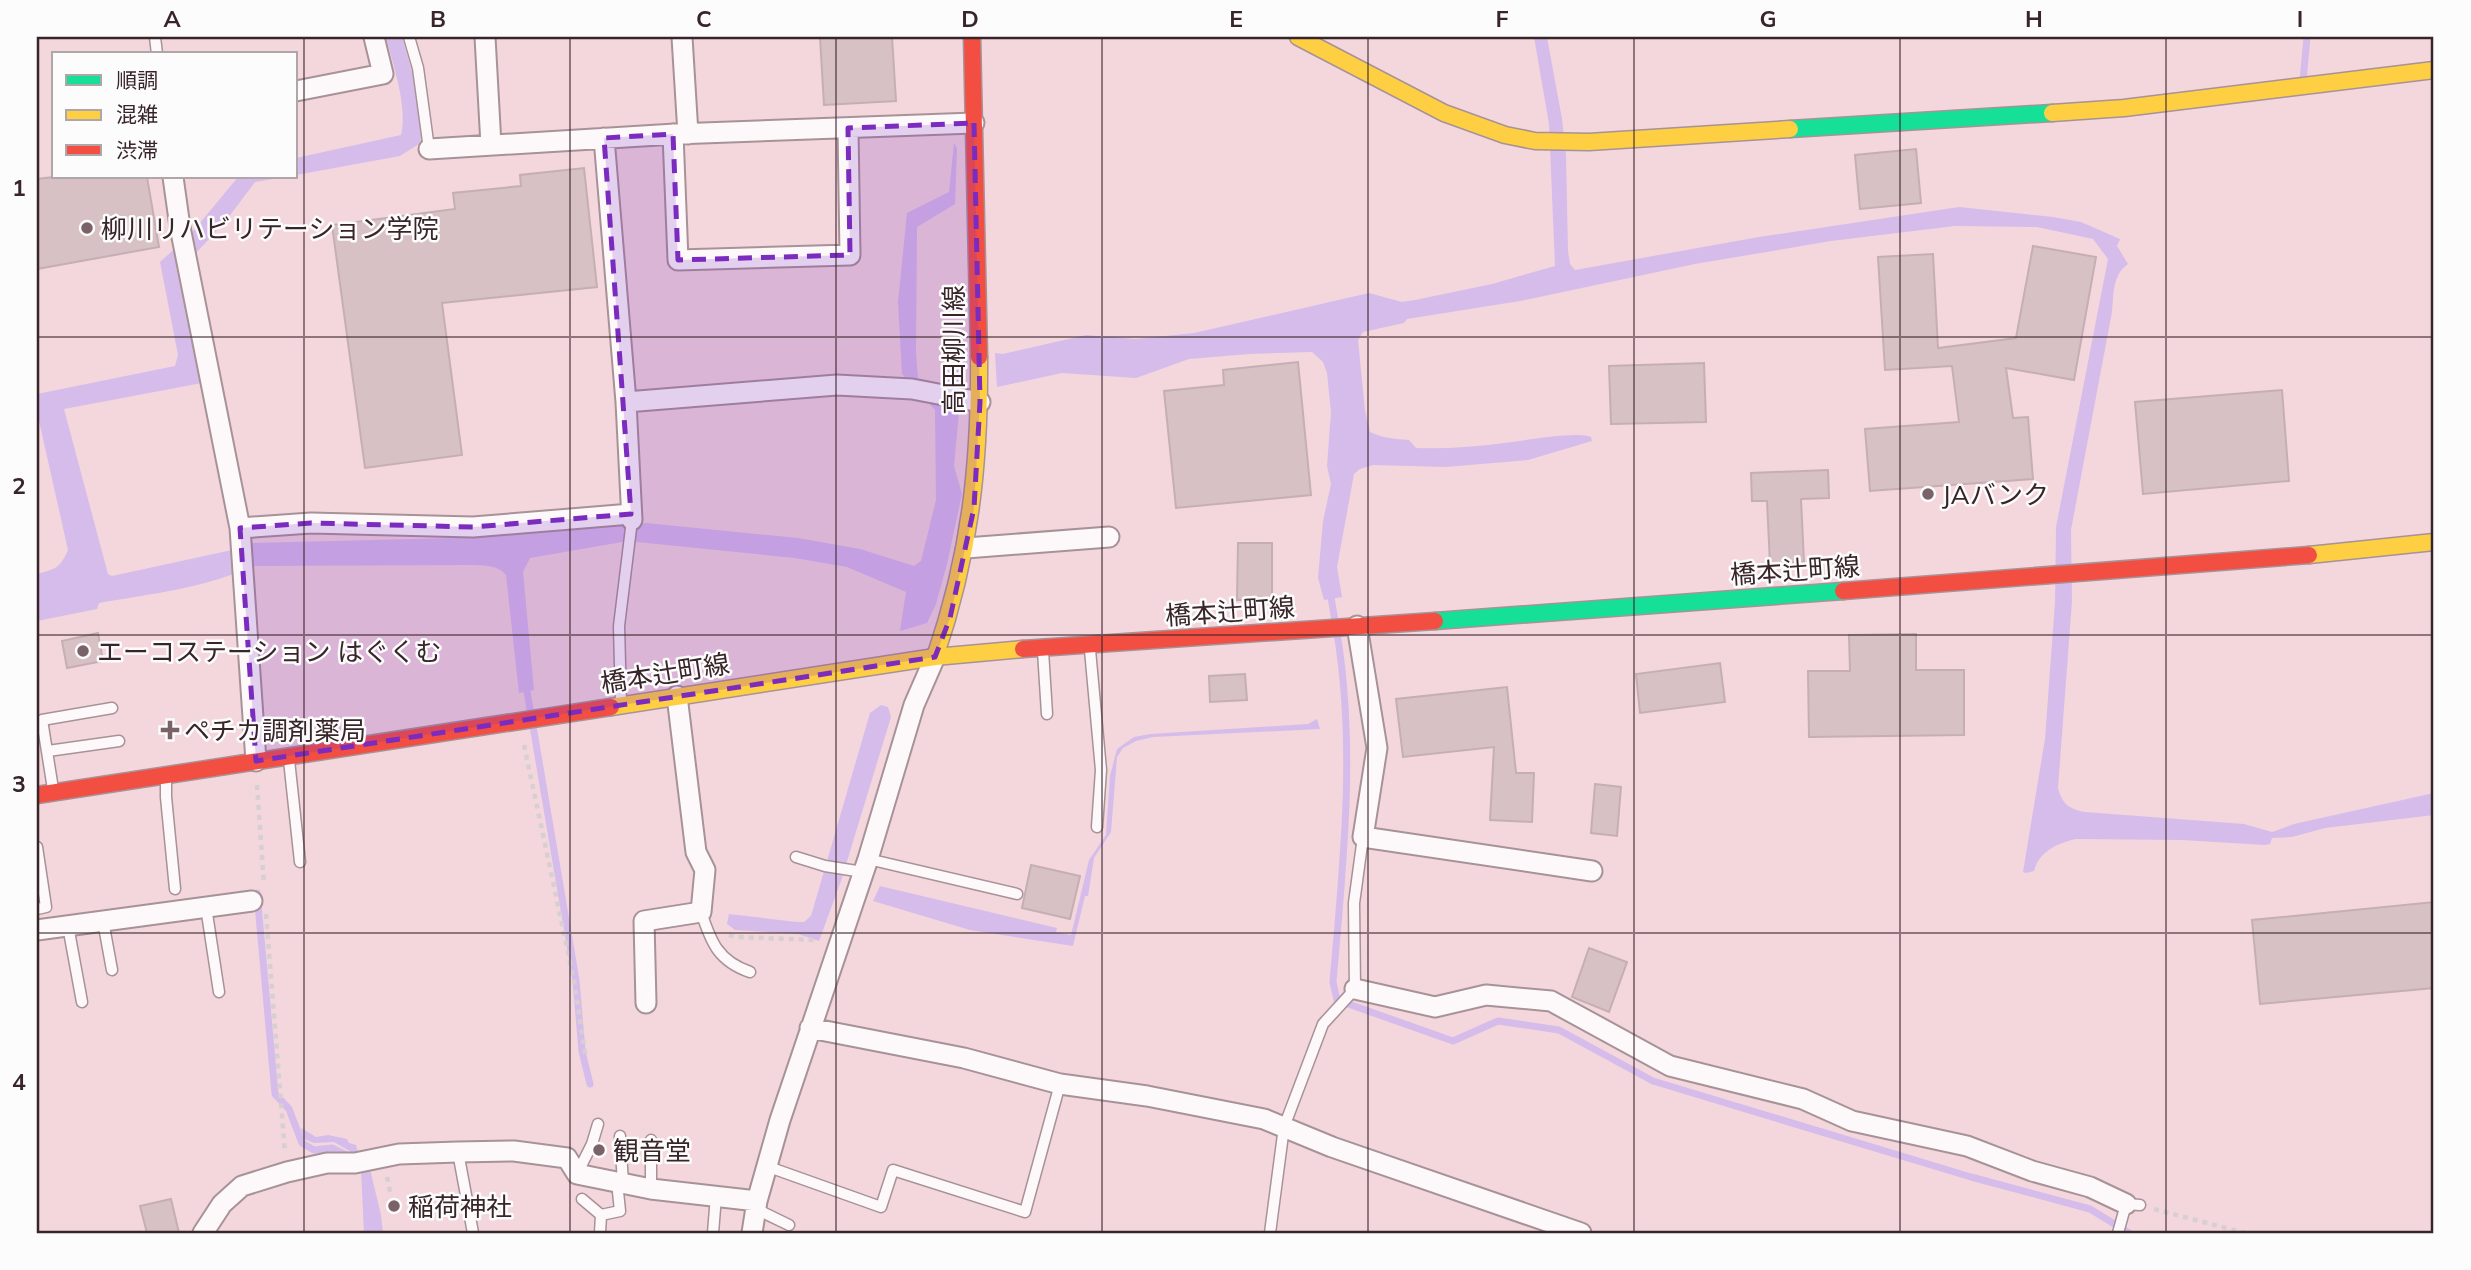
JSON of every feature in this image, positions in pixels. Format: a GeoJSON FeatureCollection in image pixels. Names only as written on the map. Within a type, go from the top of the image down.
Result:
{"type":"FeatureCollection","features":[{"type":"Feature","properties":{"kind":"main road","name":"高田柳川線"},"geometry":{"type":"LineString","coordinates":[[935,657],[950,618],[974,508],[970,400],[974,123],[972,37]]}},
{"type":"Feature","properties":{"kind":"main road"},"geometry":{"type":"LineString","coordinates":[[1298,37],[1440,110],[1493,130],[1536,141],[1589,142],[2124,108],[2434,70]]}},
{"type":"Feature","properties":{"kind":"main road","name":"橋本辻町線"},"geometry":{"type":"LineString","coordinates":[[37,796],[935,657],[2332,553],[2434,542]]}},
{"type":"Feature","properties":{"kind":"street"},"geometry":{"type":"LineString","coordinates":[[298,91],[383,74],[374,37]]}},
{"type":"Feature","properties":{"kind":"street"},"geometry":{"type":"LineString","coordinates":[[485,37],[491,145]]}},
{"type":"Feature","properties":{"kind":"street"},"geometry":{"type":"LineString","coordinates":[[682,37],[678,260],[850,255],[848,128]]}},
{"type":"Feature","properties":{"kind":"street"},"geometry":{"type":"LineString","coordinates":[[429,149],[680,134],[974,123]]}},
{"type":"Feature","properties":{"kind":"street"},"geometry":{"type":"LineString","coordinates":[[240,535],[311,523],[473,527],[632,517],[626,402],[604,138]]}},
{"type":"Feature","properties":{"kind":"street"},"geometry":{"type":"LineString","coordinates":[[173,178],[180,227],[240,535],[256,761]]}},
{"type":"Feature","properties":{"kind":"street"},"geometry":{"type":"LineString","coordinates":[[626,402],[837,385],[912,389],[970,400]]}},
{"type":"Feature","properties":{"kind":"street"},"geometry":{"type":"LineString","coordinates":[[965,548],[1110,537]]}},
{"type":"Feature","properties":{"kind":"street"},"geometry":{"type":"LineString","coordinates":[[1357,626],[1377,748],[1363,836],[1592,871]]}},
{"type":"Feature","properties":{"kind":"street"},"geometry":{"type":"LineString","coordinates":[[752,1233],[766,1166],[914,705],[935,657]]}},
{"type":"Feature","properties":{"kind":"street"},"geometry":{"type":"LineString","coordinates":[[646,1003],[644,921],[703,919],[705,870],[696,852],[677,696]]}},
{"type":"Feature","properties":{"kind":"street"},"geometry":{"type":"LineString","coordinates":[[37,930],[261,899]]}},
{"type":"Feature","properties":{"kind":"street"},"geometry":{"type":"LineString","coordinates":[[1355,989],[1435,1007],[1486,995],[1551,1001],[1670,1066],[1803,1099],[1852,1121],[1967,1146],[2032,1171],[2090,1187],[2133,1204]]}},
{"type":"Feature","properties":{"kind":"street"},"geometry":{"type":"LineString","coordinates":[[810,1028],[964,1058],[1060,1084],[1147,1096],[1265,1119],[1332,1147],[1581,1233]]}},
{"type":"Feature","properties":{"kind":"street"},"geometry":{"type":"LineString","coordinates":[[204,1232],[222,1204],[242,1186],[327,1163],[362,1161],[399,1154],[514,1151],[573,1160],[620,1183],[716,1196],[757,1205]]}},
{"type":"Feature","properties":{"kind":"lane"},"geometry":{"type":"LineString","coordinates":[[409,37],[418,68],[429,149]]}},
{"type":"Feature","properties":{"kind":"lane"},"geometry":{"type":"LineString","coordinates":[[621,704],[619,626],[632,517]]}},
{"type":"Feature","properties":{"kind":"lane"},"geometry":{"type":"LineString","coordinates":[[1090,646],[1101,770],[1097,827]]}},
{"type":"Feature","properties":{"kind":"lane"},"geometry":{"type":"LineString","coordinates":[[1043,647],[1047,713]]}},
{"type":"Feature","properties":{"kind":"lane"},"geometry":{"type":"LineString","coordinates":[[54,793],[42,720],[112,708]]}},
{"type":"Feature","properties":{"kind":"lane"},"geometry":{"type":"LineString","coordinates":[[48,751],[119,741]]}},
{"type":"Feature","properties":{"kind":"lane"},"geometry":{"type":"LineString","coordinates":[[289,756],[300,862]]}},
{"type":"Feature","properties":{"kind":"lane"},"geometry":{"type":"LineString","coordinates":[[166,775],[175,889]]}},
{"type":"Feature","properties":{"kind":"lane"},"geometry":{"type":"LineString","coordinates":[[1270,1233],[1284,1127],[1323,1024],[1355,989],[1354,903],[1363,836]]}},
{"type":"Feature","properties":{"kind":"lane"},"geometry":{"type":"LineString","coordinates":[[37,847],[46,907],[37,909]]}},
{"type":"Feature","properties":{"kind":"lane"},"geometry":{"type":"LineString","coordinates":[[796,857],[825,866],[861,867],[1017,894]]}},
{"type":"Feature","properties":{"kind":"lane"},"geometry":{"type":"LineString","coordinates":[[206,907],[219,992]]}},
{"type":"Feature","properties":{"kind":"lane"},"geometry":{"type":"LineString","coordinates":[[703,919],[719,952],[733,966],[750,972]]}},
{"type":"Feature","properties":{"kind":"lane"},"geometry":{"type":"LineString","coordinates":[[103,921],[112,970]]}},
{"type":"Feature","properties":{"kind":"lane"},"geometry":{"type":"LineString","coordinates":[[68,926],[82,1002]]}},
{"type":"Feature","properties":{"kind":"lane"},"geometry":{"type":"LineString","coordinates":[[766,1166],[881,1207],[892,1170],[1025,1212],[1060,1084]]}},
{"type":"Feature","properties":{"kind":"lane"},"geometry":{"type":"LineString","coordinates":[[573,1160],[592,1144],[598,1124]]}},
{"type":"Feature","properties":{"kind":"lane"},"geometry":{"type":"LineString","coordinates":[[582,1199],[601,1215],[620,1212],[620,1136]]}},
{"type":"Feature","properties":{"kind":"lane"},"geometry":{"type":"LineString","coordinates":[[651,1140],[651,1189]]}},
{"type":"Feature","properties":{"kind":"lane"},"geometry":{"type":"LineString","coordinates":[[458,1152],[472,1233]]}},
{"type":"Feature","properties":{"kind":"lane"},"geometry":{"type":"LineString","coordinates":[[713,1233],[716,1196]]}},
{"type":"Feature","properties":{"kind":"lane"},"geometry":{"type":"LineString","coordinates":[[2118,1233],[2133,1204]]}},
{"type":"Feature","properties":{"kind":"lane"},"geometry":{"type":"LineString","coordinates":[[757,1205],[789,1225]]}},
{"type":"Feature","properties":{"kind":"lane"},"geometry":{"type":"LineString","coordinates":[[204,1232],[205,1210]]}},
{"type":"Feature","properties":{"kind":"lane"},"geometry":{"type":"LineString","coordinates":[[600,1233],[601,1215]]}},
{"type":"Feature","properties":{"kind":"path"},"geometry":{"type":"LineString","coordinates":[[523,720],[582,1023],[586,1059]]}},
{"type":"Feature","properties":{"kind":"path"},"geometry":{"type":"LineString","coordinates":[[257,783],[261,899],[287,1172]]}},
{"type":"Feature","properties":{"kind":"path"},"geometry":{"type":"LineString","coordinates":[[703,919],[736,937],[828,940],[839,945]]}},
{"type":"Feature","properties":{"kind":"path"},"geometry":{"type":"LineString","coordinates":[[2133,1204],[2245,1233]]}},
{"type":"Feature","properties":{"kind":"highlighted area"},"geometry":{"type":"Polygon","coordinates":[[[974,123],[980,402],[974,508],[950,618],[935,657],[256,761],[240,528],[311,523],[473,527],[631,514],[604,138],[673,134],[678,260],[850,255],[848,128],[974,123]]]}},
{"type":"Feature","properties":{"kind":"shaded area"},"geometry":{"type":"Polygon","coordinates":[[[386,37],[402,37],[415,83],[422,136],[419,144],[400,156],[298,175],[298,158],[401,135],[403,112],[386,37]]]}},
{"type":"Feature","properties":{"kind":"shaded area"},"geometry":{"type":"Polygon","coordinates":[[[1534,37],[1547,37],[1562,119],[1566,155],[1568,251],[1570,264],[1575,270],[1759,237],[1959,207],[2081,222],[2120,239],[2117,246],[2128,264],[2119,274],[2115,285],[2071,530],[2072,601],[2058,788],[2067,805],[2085,812],[2244,824],[2272,832],[2294,824],[2434,793],[2434,815],[2325,828],[2292,837],[2272,838],[2270,844],[2265,845],[2182,840],[2076,839],[2050,849],[2040,858],[2034,871],[2023,872],[2045,739],[2055,602],[2056,527],[2108,259],[2093,239],[2037,227],[1955,226],[1831,241],[1695,264],[1520,301],[1407,319],[1404,323],[1363,332],[1358,340],[1365,411],[1370,432],[1379,436],[1409,440],[1416,448],[1471,447],[1573,435],[1591,437],[1592,441],[1528,460],[1445,467],[1373,465],[1360,469],[1354,474],[1337,567],[1342,597],[1324,600],[1318,578],[1323,521],[1331,484],[1327,466],[1331,412],[1327,373],[1323,362],[1312,352],[1189,359],[1136,378],[1062,373],[997,387],[995,353],[1003,354],[1086,335],[1136,339],[1194,333],[1369,293],[1402,302],[1415,300],[1492,284],[1555,266],[1549,124],[1534,37]]]}},
{"type":"Feature","properties":{"kind":"shaded area"},"geometry":{"type":"Polygon","coordinates":[[[954,143],[957,148],[955,204],[917,227],[918,378],[948,385],[949,368],[959,369],[959,412],[954,466],[962,494],[947,564],[936,604],[927,623],[900,631],[906,592],[847,567],[795,558],[637,542],[622,542],[530,558],[523,572],[534,690],[519,693],[506,575],[487,566],[253,566],[197,585],[99,603],[97,609],[37,621],[37,574],[57,567],[68,550],[37,412],[37,394],[175,366],[178,355],[160,262],[190,235],[237,178],[279,178],[255,182],[225,222],[180,270],[202,383],[64,409],[108,574],[112,576],[232,550],[252,543],[453,538],[626,523],[798,538],[860,549],[914,566],[921,561],[936,500],[935,410],[902,374],[898,302],[907,213],[949,192],[954,143]]]}},
{"type":"Feature","properties":{"kind":"shaded area"},"geometry":{"type":"Polygon","coordinates":[[[881,705],[888,707],[891,717],[841,881],[819,941],[798,934],[735,930],[727,924],[729,914],[797,922],[804,922],[811,916],[870,713],[881,705]]]}},
{"type":"Feature","properties":{"kind":"shaded area"},"geometry":{"type":"Polygon","coordinates":[[[1317,719],[1320,729],[1153,737],[1123,748],[1117,757],[1111,832],[1094,858],[1088,896],[1085,896],[1073,946],[970,930],[873,901],[880,886],[1057,928],[1056,932],[1071,935],[1089,860],[1106,835],[1110,776],[1117,749],[1134,737],[1150,734],[1308,724],[1317,719]]]}},
{"type":"Feature","properties":{"kind":"shaded area"},"geometry":{"type":"Polygon","coordinates":[[[301,1128],[316,1137],[328,1135],[347,1139],[349,1143],[356,1145],[358,1152],[353,1153],[334,1142],[314,1143],[304,1139],[301,1128]]]}},
{"type":"Feature","properties":{"kind":"shaded area"},"geometry":{"type":"Polygon","coordinates":[[[370,1169],[383,1233],[364,1233],[361,1171],[370,1169]]]}},
{"type":"Feature","properties":{"kind":"building"},"geometry":{"type":"Polygon","coordinates":[[[820,37],[892,37],[896,101],[824,105],[820,37]]]}},
{"type":"Feature","properties":{"kind":"building"},"geometry":{"type":"Polygon","coordinates":[[[1916,149],[1921,203],[1860,209],[1855,155],[1916,149]]]}},
{"type":"Feature","properties":{"kind":"building"},"geometry":{"type":"Polygon","coordinates":[[[584,168],[597,287],[442,303],[462,455],[365,468],[332,225],[455,209],[453,193],[521,186],[520,175],[584,168]]]}},
{"type":"Feature","properties":{"kind":"building"},"geometry":{"type":"Polygon","coordinates":[[[147,178],[159,247],[37,269],[37,179],[147,178]]]}},
{"type":"Feature","properties":{"kind":"building"},"geometry":{"type":"Polygon","coordinates":[[[2033,246],[2096,257],[2074,380],[2006,368],[2013,418],[2028,417],[2033,479],[1870,491],[1865,429],[1959,422],[1952,366],[1885,370],[1878,257],[1933,254],[1938,348],[2016,338],[2033,246]]]}},
{"type":"Feature","properties":{"kind":"building"},"geometry":{"type":"Polygon","coordinates":[[[1298,362],[1311,495],[1176,508],[1164,391],[1224,385],[1223,370],[1298,362]]]}},
{"type":"Feature","properties":{"kind":"building"},"geometry":{"type":"Polygon","coordinates":[[[1704,363],[1706,422],[1611,424],[1609,366],[1704,363]]]}},
{"type":"Feature","properties":{"kind":"building"},"geometry":{"type":"Polygon","coordinates":[[[2282,390],[2289,481],[2143,494],[2135,402],[2282,390]]]}},
{"type":"Feature","properties":{"kind":"building"},"geometry":{"type":"Polygon","coordinates":[[[1828,470],[1829,498],[1801,499],[1804,562],[1770,564],[1767,501],[1752,501],[1751,473],[1828,470]]]}},
{"type":"Feature","properties":{"kind":"building"},"geometry":{"type":"Polygon","coordinates":[[[1238,543],[1272,543],[1272,600],[1237,600],[1238,543]]]}},
{"type":"Feature","properties":{"kind":"building","name":"エーコステーション はぐくむ"},"geometry":{"type":"Polygon","coordinates":[[[98,633],[103,661],[67,668],[62,641],[98,633]]]}},
{"type":"Feature","properties":{"kind":"building"},"geometry":{"type":"Polygon","coordinates":[[[1916,634],[1916,670],[1964,670],[1964,735],[1809,737],[1808,671],[1850,671],[1849,635],[1916,634]]]}},
{"type":"Feature","properties":{"kind":"building"},"geometry":{"type":"Polygon","coordinates":[[[1720,663],[1725,702],[1640,713],[1636,674],[1720,663]]]}},
{"type":"Feature","properties":{"kind":"building"},"geometry":{"type":"Polygon","coordinates":[[[1245,674],[1247,700],[1210,702],[1209,676],[1245,674]]]}},
{"type":"Feature","properties":{"kind":"building"},"geometry":{"type":"Polygon","coordinates":[[[1507,687],[1516,773],[1534,773],[1532,822],[1490,820],[1494,747],[1403,757],[1396,699],[1507,687]]]}},
{"type":"Feature","properties":{"kind":"building"},"geometry":{"type":"Polygon","coordinates":[[[1595,784],[1621,787],[1617,836],[1591,833],[1595,784]]]}},
{"type":"Feature","properties":{"kind":"building"},"geometry":{"type":"Polygon","coordinates":[[[1031,865],[1080,876],[1070,919],[1022,908],[1031,865]]]}},
{"type":"Feature","properties":{"kind":"building"},"geometry":{"type":"Polygon","coordinates":[[[2434,902],[2434,988],[2260,1004],[2252,920],[2434,902]]]}},
{"type":"Feature","properties":{"kind":"building"},"geometry":{"type":"Polygon","coordinates":[[[1589,948],[1627,962],[1609,1012],[1572,997],[1589,948]]]}},
{"type":"Feature","properties":{"kind":"building"},"geometry":{"type":"Polygon","coordinates":[[[171,1199],[179,1233],[147,1233],[140,1206],[171,1199]]]}},
{"type":"Feature","properties":{"kind":"waterway"},"geometry":{"type":"LineString","coordinates":[[2303,81],[2307,37]]}},
{"type":"Feature","properties":{"kind":"waterway"},"geometry":{"type":"LineString","coordinates":[[1330,591],[1335,621]]}},
{"type":"Feature","properties":{"kind":"waterway"},"geometry":{"type":"LineString","coordinates":[[1337,633],[1343,676],[1347,763],[1344,851],[1333,982],[1337,1000],[1453,1041],[1498,1021],[1559,1030],[1653,1081],[1971,1177],[2090,1209],[2129,1233]]}},
{"type":"Feature","properties":{"kind":"waterway"},"geometry":{"type":"LineString","coordinates":[[526,685],[531,715]]}},
{"type":"Feature","properties":{"kind":"waterway"},"geometry":{"type":"LineString","coordinates":[[533,726],[576,980],[582,1051],[590,1084]]}},
{"type":"Feature","properties":{"kind":"waterway"},"geometry":{"type":"LineString","coordinates":[[257,893],[275,1094],[289,1109],[302,1143],[314,1150],[332,1148],[350,1157]]}},
{"type":"Feature","properties":{"kind":"traffic: fast"},"geometry":{"type":"LineString","coordinates":[[1790,129],[2052,113]]}},
{"type":"Feature","properties":{"kind":"traffic: fast"},"geometry":{"type":"LineString","coordinates":[[1435,621],[1843,591]]}},
{"type":"Feature","properties":{"kind":"traffic: slow"},"geometry":{"type":"LineString","coordinates":[[1298,37],[1444,113],[1505,135],[1535,141],[1589,142],[1790,129]]}},
{"type":"Feature","properties":{"kind":"traffic: slow"},"geometry":{"type":"LineString","coordinates":[[2052,113],[2124,108],[2434,70]]}},
{"type":"Feature","properties":{"kind":"traffic: slow"},"geometry":{"type":"LineString","coordinates":[[935,657],[965,546],[975,472],[979,357]]}},
{"type":"Feature","properties":{"kind":"traffic: slow"},"geometry":{"type":"LineString","coordinates":[[2309,555],[2434,542]]}},
{"type":"Feature","properties":{"kind":"traffic: slow"},"geometry":{"type":"LineString","coordinates":[[611,707],[935,657],[1023,649]]}},
{"type":"Feature","properties":{"kind":"traffic: jam"},"geometry":{"type":"LineString","coordinates":[[972,37],[979,357]]}},
{"type":"Feature","properties":{"kind":"traffic: jam"},"geometry":{"type":"LineString","coordinates":[[1843,591],[2309,555]]}},
{"type":"Feature","properties":{"kind":"traffic: jam"},"geometry":{"type":"LineString","coordinates":[[1023,649],[1435,621]]}},
{"type":"Feature","properties":{"kind":"traffic: jam"},"geometry":{"type":"LineString","coordinates":[[37,795],[611,707]]}},
{"type":"Feature","properties":{"kind":"place","name":"柳川リハビリテーション学院"},"geometry":{"type":"Point","coordinates":[87,228]}},
{"type":"Feature","properties":{"kind":"place","name":"JAバンク"},"geometry":{"type":"Point","coordinates":[1928,494]}},
{"type":"Feature","properties":{"kind":"place","name":"エーコステーション はぐくむ"},"geometry":{"type":"Point","coordinates":[83,651]}},
{"type":"Feature","properties":{"kind":"place","name":"ペチカ調剤薬局"},"geometry":{"type":"Point","coordinates":[170,730]}},
{"type":"Feature","properties":{"kind":"place","name":"観音堂"},"geometry":{"type":"Point","coordinates":[599,1150]}},
{"type":"Feature","properties":{"kind":"place","name":"稲荷神社"},"geometry":{"type":"Point","coordinates":[394,1206]}}]}
